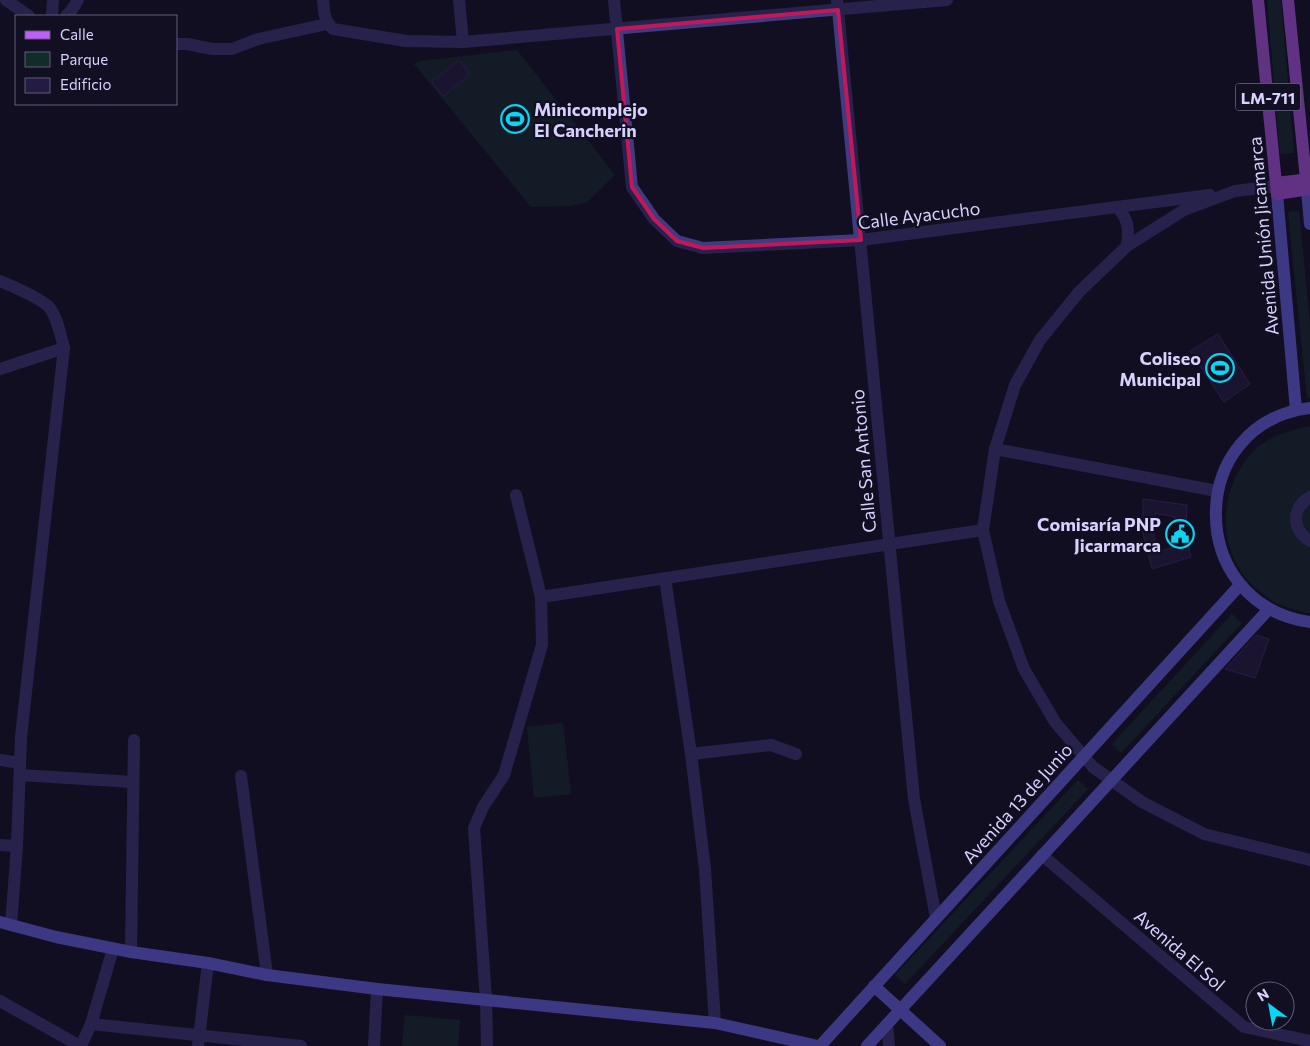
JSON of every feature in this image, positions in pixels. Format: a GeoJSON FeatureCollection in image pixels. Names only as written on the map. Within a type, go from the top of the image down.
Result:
{"type":"FeatureCollection","features":[{"type":"Feature","properties":{"kind":"main road","name":"Avenida Unión Jicamarca"},"geometry":{"type":"LineString","coordinates":[[1258,0],[1276,187]]}},
{"type":"Feature","properties":{"kind":"main road","name":"LM-711"},"geometry":{"type":"LineString","coordinates":[[1288,0],[1308,184]]}},
{"type":"Feature","properties":{"kind":"main road"},"geometry":{"type":"LineString","coordinates":[[1276,187],[1308,184]]}},
{"type":"Feature","properties":{"kind":"street"},"geometry":{"type":"LineString","coordinates":[[6,0],[28,15]]}},
{"type":"Feature","properties":{"kind":"street"},"geometry":{"type":"LineString","coordinates":[[52,0],[52,15]]}},
{"type":"Feature","properties":{"kind":"street"},"geometry":{"type":"LineString","coordinates":[[67,15],[72,11],[78,0]]}},
{"type":"Feature","properties":{"kind":"street"},"geometry":{"type":"LineString","coordinates":[[323,0],[324,16],[330,27]]}},
{"type":"Feature","properties":{"kind":"street"},"geometry":{"type":"LineString","coordinates":[[459,0],[463,42]]}},
{"type":"Feature","properties":{"kind":"street"},"geometry":{"type":"LineString","coordinates":[[614,0],[617,29]]}},
{"type":"Feature","properties":{"kind":"street"},"geometry":{"type":"LineString","coordinates":[[178,44],[212,49],[232,49],[258,39],[330,27],[406,41],[463,42],[617,29],[837,5],[947,0]]}},
{"type":"Feature","properties":{"kind":"street","name":"Calle San Antonio"},"geometry":{"type":"LineString","coordinates":[[837,5],[914,799],[936,918]]}},
{"type":"Feature","properties":{"kind":"street","name":"Calle Ayacucho"},"geometry":{"type":"LineString","coordinates":[[617,29],[632,187],[654,219],[678,241],[703,248],[861,240],[1235,191]]}},
{"type":"Feature","properties":{"kind":"street"},"geometry":{"type":"LineString","coordinates":[[1308,184],[1310,224]]}},
{"type":"Feature","properties":{"kind":"street"},"geometry":{"type":"LineString","coordinates":[[1276,187],[1235,191],[1184,210],[1128,246],[1079,292],[1040,340],[1015,385],[995,449],[983,530],[999,601],[1024,669],[1055,722],[1093,767],[1142,802],[1204,834],[1310,860]]}},
{"type":"Feature","properties":{"kind":"street","name":"Avenida Unión Jicamarca"},"geometry":{"type":"LineString","coordinates":[[1276,187],[1296,410]]}},
{"type":"Feature","properties":{"kind":"street"},"geometry":{"type":"LineString","coordinates":[[1117,207],[1125,215],[1128,224],[1128,246]]}},
{"type":"Feature","properties":{"kind":"street"},"geometry":{"type":"LineString","coordinates":[[0,281],[23,291],[49,308],[58,326],[64,348],[21,737],[17,846],[5,924],[114,949],[208,963],[267,975],[377,989],[715,1023],[819,1046]]}},
{"type":"Feature","properties":{"kind":"street"},"geometry":{"type":"LineString","coordinates":[[0,369],[64,348]]}},
{"type":"Feature","properties":{"kind":"street"},"geometry":{"type":"LineString","coordinates":[[1310,408],[1296,410],[1274,418],[1254,431],[1238,448],[1225,468],[1217,491],[1215,516],[1218,540],[1226,564],[1240,584],[1250,595],[1269,609],[1287,617],[1310,622]]}},
{"type":"Feature","properties":{"kind":"street"},"geometry":{"type":"LineString","coordinates":[[995,449],[1217,491]]}},
{"type":"Feature","properties":{"kind":"street"},"geometry":{"type":"LineString","coordinates":[[487,1046],[486,1000],[474,828],[483,806],[504,775],[542,645],[541,597],[516,495]]}},
{"type":"Feature","properties":{"kind":"street"},"geometry":{"type":"LineString","coordinates":[[1310,497],[1302,502],[1296,516],[1299,530],[1310,541]]}},
{"type":"Feature","properties":{"kind":"street"},"geometry":{"type":"LineString","coordinates":[[541,597],[983,530]]}},
{"type":"Feature","properties":{"kind":"street"},"geometry":{"type":"LineString","coordinates":[[665,578],[691,754],[705,869],[715,1023]]}},
{"type":"Feature","properties":{"kind":"street","name":"Avenida 13 de Junio"},"geometry":{"type":"LineString","coordinates":[[819,1046],[1240,584]]}},
{"type":"Feature","properties":{"kind":"street"},"geometry":{"type":"LineString","coordinates":[[867,1046],[1269,609]]}},
{"type":"Feature","properties":{"kind":"street"},"geometry":{"type":"LineString","coordinates":[[131,952],[134,740]]}},
{"type":"Feature","properties":{"kind":"street"},"geometry":{"type":"LineString","coordinates":[[691,754],[771,745],[796,754]]}},
{"type":"Feature","properties":{"kind":"street"},"geometry":{"type":"LineString","coordinates":[[0,760],[20,769],[133,782]]}},
{"type":"Feature","properties":{"kind":"street"},"geometry":{"type":"LineString","coordinates":[[241,776],[267,975]]}},
{"type":"Feature","properties":{"kind":"street"},"geometry":{"type":"LineString","coordinates":[[0,845],[17,846]]}},
{"type":"Feature","properties":{"kind":"street","name":"Avenida El Sol"},"geometry":{"type":"LineString","coordinates":[[1042,855],[1244,1027],[1310,1040]]}},
{"type":"Feature","properties":{"kind":"street"},"geometry":{"type":"LineString","coordinates":[[0,1001],[81,1046],[91,1024],[114,949]]}},
{"type":"Feature","properties":{"kind":"street"},"geometry":{"type":"LineString","coordinates":[[199,1041],[208,963]]}},
{"type":"Feature","properties":{"kind":"street"},"geometry":{"type":"LineString","coordinates":[[874,986],[940,1046]]}},
{"type":"Feature","properties":{"kind":"street"},"geometry":{"type":"LineString","coordinates":[[374,1046],[377,989]]}},
{"type":"Feature","properties":{"kind":"street"},"geometry":{"type":"LineString","coordinates":[[91,1024],[199,1041],[301,1046]]}},
{"type":"Feature","properties":{"kind":"street"},"geometry":{"type":"LineString","coordinates":[[887,1024],[889,1046]]}},
{"type":"Feature","properties":{"kind":"highlighted area"},"geometry":{"type":"Polygon","coordinates":[[[838,10],[861,240],[703,248],[677,241],[654,219],[632,187],[617,29],[838,10]]]}},
{"type":"Feature","properties":{"kind":"green space"},"geometry":{"type":"Polygon","coordinates":[[[1267,0],[1281,0],[1294,153],[1280,154],[1267,0]]]}},
{"type":"Feature","properties":{"kind":"green space","name":"Minicomplejo El Cancherin"},"geometry":{"type":"Polygon","coordinates":[[[517,50],[615,175],[586,203],[570,206],[531,207],[414,64],[420,61],[517,50]]]}},
{"type":"Feature","properties":{"kind":"green space"},"geometry":{"type":"Polygon","coordinates":[[[1299,211],[1310,324],[1310,398],[1307,398],[1288,212],[1299,211]]]}},
{"type":"Feature","properties":{"kind":"green space"},"geometry":{"type":"Polygon","coordinates":[[[1310,426],[1310,613],[1307,613],[1274,602],[1246,578],[1235,561],[1228,542],[1226,522],[1228,501],[1234,481],[1244,463],[1258,447],[1276,436],[1310,426]]]}},
{"type":"Feature","properties":{"kind":"green space"},"geometry":{"type":"Polygon","coordinates":[[[1232,614],[1242,623],[1121,753],[1112,744],[1232,614]]]}},
{"type":"Feature","properties":{"kind":"green space"},"geometry":{"type":"Polygon","coordinates":[[[563,723],[571,794],[534,798],[527,727],[563,723]]]}},
{"type":"Feature","properties":{"kind":"green space"},"geometry":{"type":"Polygon","coordinates":[[[1078,780],[1088,789],[905,984],[895,975],[1078,780]]]}},
{"type":"Feature","properties":{"kind":"green space"},"geometry":{"type":"Polygon","coordinates":[[[405,1015],[460,1020],[458,1046],[402,1046],[405,1015]]]}},
{"type":"Feature","properties":{"kind":"building"},"geometry":{"type":"Polygon","coordinates":[[[459,60],[470,74],[443,96],[432,82],[459,60]]]}},
{"type":"Feature","properties":{"kind":"building","name":"Coliseo Municipal"},"geometry":{"type":"Polygon","coordinates":[[[1218,334],[1250,384],[1224,402],[1190,351],[1218,334]]]}},
{"type":"Feature","properties":{"kind":"building","name":"Comisaría PNP Jicarmarca"},"geometry":{"type":"Polygon","coordinates":[[[1143,499],[1187,505],[1186,534],[1191,557],[1152,569],[1143,533],[1143,499]],[[1155,513],[1154,537],[1158,552],[1177,546],[1174,535],[1175,517],[1155,513]]]}},
{"type":"Feature","properties":{"kind":"building"},"geometry":{"type":"Polygon","coordinates":[[[1256,635],[1269,639],[1255,678],[1225,669],[1256,635]]]}},
{"type":"Feature","properties":{"kind":"place","name":"Minicomplejo El Cancherin"},"geometry":{"type":"Point","coordinates":[515,119]}},
{"type":"Feature","properties":{"kind":"place","name":"Coliseo Municipal"},"geometry":{"type":"Point","coordinates":[1220,368]}},
{"type":"Feature","properties":{"kind":"place","name":"Comisaría PNP Jicarmarca"},"geometry":{"type":"Point","coordinates":[1180,534]}}]}
